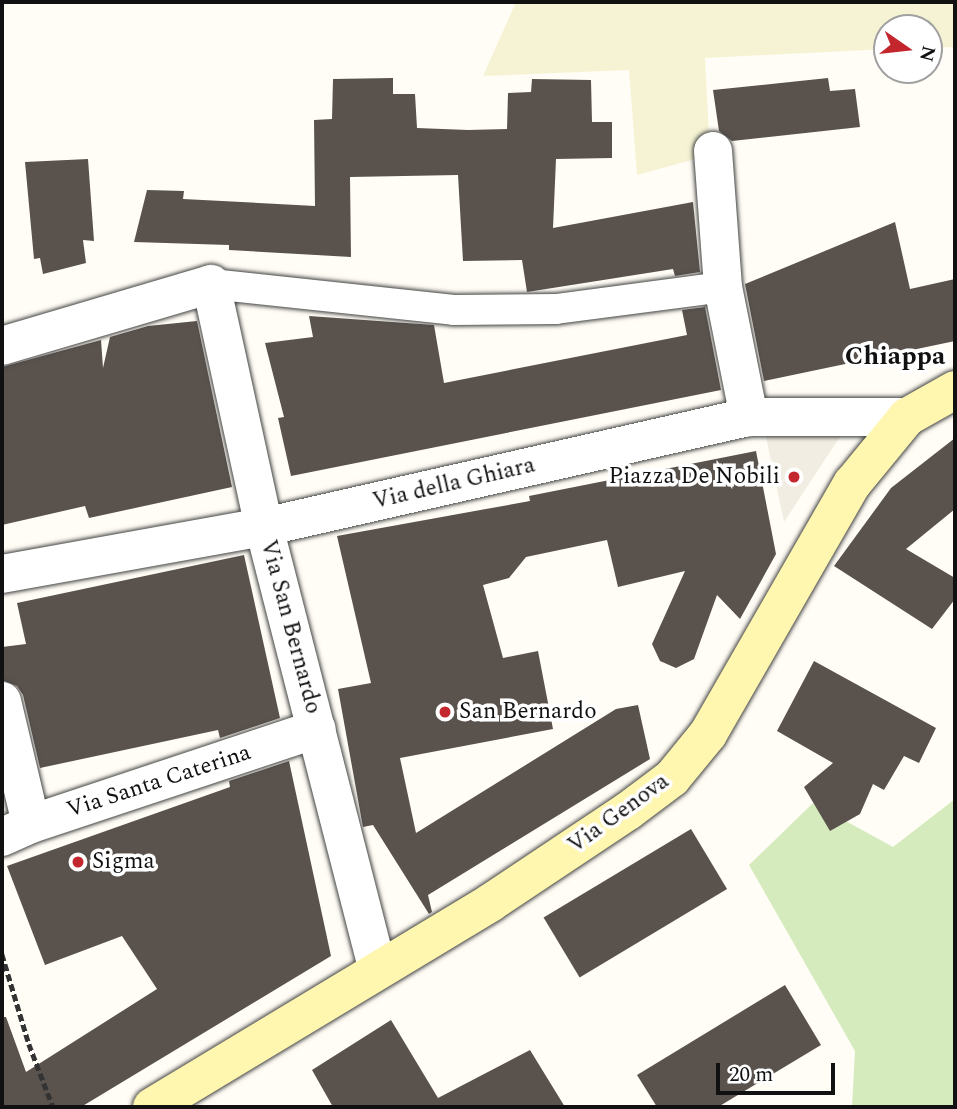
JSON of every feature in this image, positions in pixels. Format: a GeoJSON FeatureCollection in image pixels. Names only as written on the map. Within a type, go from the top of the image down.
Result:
{"type":"FeatureCollection","features":[{"type":"Feature","properties":{"kind":"main road","name":"Via Genova"},"geometry":{"type":"LineString","coordinates":[[152,1107],[377,968],[490,903],[628,811],[672,778],[708,734],[852,484],[907,417],[955,390]]}},
{"type":"Feature","properties":{"kind":"street"},"geometry":{"type":"LineString","coordinates":[[713,151],[723,287],[749,417]]}},
{"type":"Feature","properties":{"kind":"street"},"geometry":{"type":"LineString","coordinates":[[2,346],[211,284],[454,310],[556,309],[723,287]]}},
{"type":"Feature","properties":{"kind":"street","name":"Via San Bernardo"},"geometry":{"type":"LineString","coordinates":[[211,284],[264,527],[377,968]]}},
{"type":"Feature","properties":{"kind":"street","name":"Via della Ghiara"},"geometry":{"type":"LineString","coordinates":[[2,574],[264,527],[749,417],[907,417]]}},
{"type":"Feature","properties":{"kind":"street"},"geometry":{"type":"LineString","coordinates":[[2,701],[16,831]]}},
{"type":"Feature","properties":{"kind":"street","name":"Via Santa Caterina"},"geometry":{"type":"LineString","coordinates":[[16,831],[317,729]]}},
{"type":"Feature","properties":{"kind":"path"},"geometry":{"type":"LineString","coordinates":[[2,954],[29,1044],[53,1107]]}},
{"type":"Feature","properties":{"kind":"shaded area"},"geometry":{"type":"Polygon","coordinates":[[[516,2],[955,2],[955,47],[943,47],[943,14],[873,14],[873,50],[705,58],[710,155],[637,175],[629,70],[483,76],[516,2]]]}},
{"type":"Feature","properties":{"kind":"shaded area","name":"Piazza De Nobili"},"geometry":{"type":"Polygon","coordinates":[[[847,426],[784,522],[765,432],[847,426]]]}},
{"type":"Feature","properties":{"kind":"green space"},"geometry":{"type":"Polygon","coordinates":[[[955,799],[955,1107],[852,1107],[855,1051],[749,865],[813,803],[893,847],[955,799]]]}},
{"type":"Feature","properties":{"kind":"building"},"geometry":{"type":"Polygon","coordinates":[[[393,78],[393,94],[415,94],[417,128],[468,130],[507,129],[508,93],[531,92],[532,79],[591,80],[592,122],[612,122],[612,158],[556,159],[553,228],[693,202],[700,272],[675,276],[673,269],[527,292],[522,260],[463,261],[458,175],[350,177],[351,257],[229,250],[229,245],[134,242],[147,190],[184,191],[183,199],[315,206],[314,120],[332,119],[333,79],[393,78]]]}},
{"type":"Feature","properties":{"kind":"building"},"geometry":{"type":"Polygon","coordinates":[[[828,78],[830,91],[855,89],[860,127],[732,141],[719,131],[713,90],[828,78]]]}},
{"type":"Feature","properties":{"kind":"building"},"geometry":{"type":"Polygon","coordinates":[[[88,159],[94,241],[83,240],[86,263],[43,274],[40,258],[34,259],[25,162],[88,159]]]}},
{"type":"Feature","properties":{"kind":"building"},"geometry":{"type":"Polygon","coordinates":[[[895,222],[910,289],[955,279],[955,341],[764,381],[745,284],[895,222]]]}},
{"type":"Feature","properties":{"kind":"building"},"geometry":{"type":"Polygon","coordinates":[[[705,307],[721,390],[291,476],[278,418],[284,417],[265,343],[313,337],[309,316],[434,325],[444,383],[687,335],[682,310],[705,307]]]}},
{"type":"Feature","properties":{"kind":"building"},"geometry":{"type":"Polygon","coordinates":[[[197,321],[232,487],[89,518],[85,506],[2,525],[2,367],[101,340],[103,368],[110,337],[148,326],[197,321]]]}},
{"type":"Feature","properties":{"kind":"building"},"geometry":{"type":"Polygon","coordinates":[[[955,438],[955,509],[906,549],[955,578],[955,599],[932,629],[834,566],[891,488],[955,438]]]}},
{"type":"Feature","properties":{"kind":"building"},"geometry":{"type":"Polygon","coordinates":[[[756,451],[776,554],[740,619],[717,595],[694,659],[676,668],[660,661],[652,644],[685,571],[618,587],[607,540],[526,557],[509,578],[483,585],[503,658],[538,651],[553,729],[400,758],[416,833],[616,709],[638,705],[650,759],[428,895],[432,912],[429,914],[373,825],[363,827],[338,689],[371,683],[337,536],[530,501],[529,496],[756,451]]]}},
{"type":"Feature","properties":{"kind":"building"},"geometry":{"type":"Polygon","coordinates":[[[244,555],[280,718],[220,738],[218,730],[40,768],[23,695],[17,686],[2,680],[2,647],[26,644],[17,603],[244,555]]]}},
{"type":"Feature","properties":{"kind":"building"},"geometry":{"type":"Polygon","coordinates":[[[814,661],[936,728],[919,763],[904,756],[884,790],[873,784],[860,814],[830,831],[804,787],[833,763],[777,731],[814,661]]]}},
{"type":"Feature","properties":{"kind":"building"},"geometry":{"type":"Polygon","coordinates":[[[289,761],[331,956],[81,1107],[2,1107],[2,1017],[6,1017],[26,1072],[157,989],[122,936],[45,965],[7,866],[230,787],[229,781],[289,761]]]}},
{"type":"Feature","properties":{"kind":"building"},"geometry":{"type":"Polygon","coordinates":[[[691,829],[727,889],[580,978],[544,918],[691,829]]]}},
{"type":"Feature","properties":{"kind":"building"},"geometry":{"type":"Polygon","coordinates":[[[785,985],[821,1045],[718,1107],[657,1107],[637,1075],[785,985]]]}},
{"type":"Feature","properties":{"kind":"building"},"geometry":{"type":"Polygon","coordinates":[[[391,1020],[438,1098],[530,1050],[565,1107],[333,1107],[312,1070],[391,1020]]]}},
{"type":"Feature","properties":{"kind":"place","name":"Piazza De Nobili"},"geometry":{"type":"Point","coordinates":[794,477]}},
{"type":"Feature","properties":{"kind":"place","name":"San Bernardo"},"geometry":{"type":"Point","coordinates":[445,712]}},
{"type":"Feature","properties":{"kind":"place","name":"Sigma"},"geometry":{"type":"Point","coordinates":[78,862]}},
{"type":"Feature","properties":{"kind":"district","name":"Chiappa"},"geometry":{"type":"Point","coordinates":[895,357]}}]}
